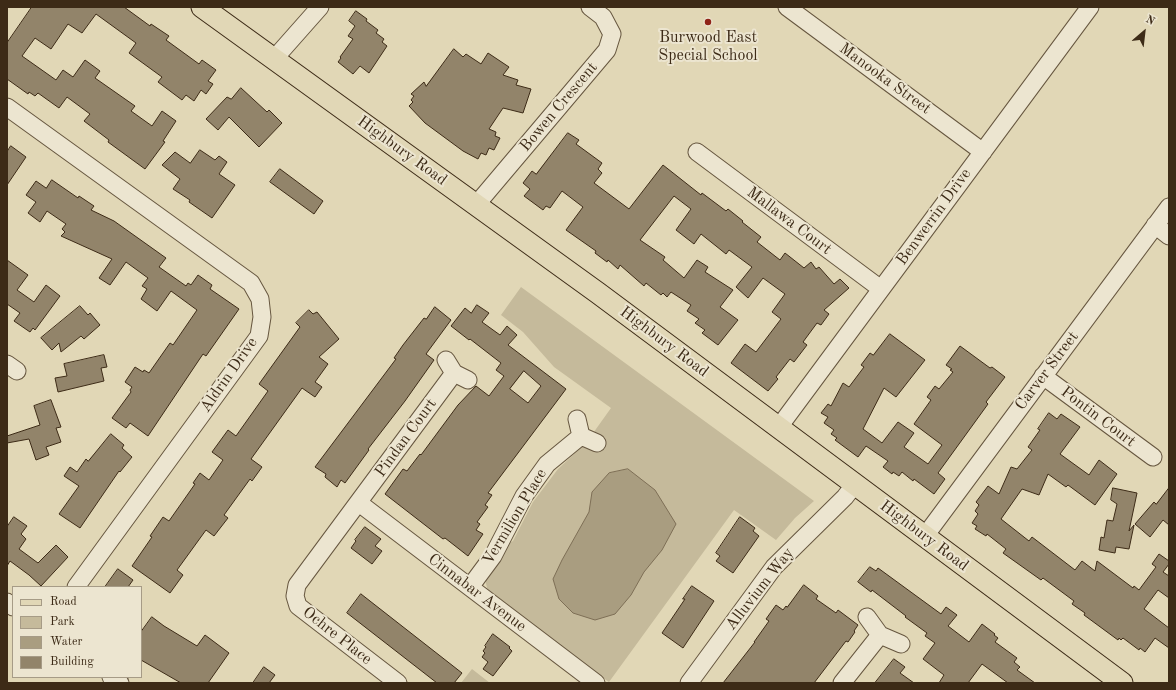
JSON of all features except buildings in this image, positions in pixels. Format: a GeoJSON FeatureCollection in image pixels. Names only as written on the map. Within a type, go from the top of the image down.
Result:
{"type":"FeatureCollection","features":[{"type":"Feature","properties":{"kind":"main road","name":"Highbury Road"},"geometry":{"type":"LineString","coordinates":[[202,7],[598,293],[1122,683]]}},
{"type":"Feature","properties":{"kind":"street"},"geometry":{"type":"LineString","coordinates":[[274,59],[320,7]]}},
{"type":"Feature","properties":{"kind":"street","name":"Bowen Crescent"},"geometry":{"type":"LineString","coordinates":[[476,205],[607,50],[612,34],[603,17],[590,7]]}},
{"type":"Feature","properties":{"kind":"street","name":"Manooka Street"},"geometry":{"type":"LineString","coordinates":[[787,7],[983,152]]}},
{"type":"Feature","properties":{"kind":"street","name":"Benwerrin Drive"},"geometry":{"type":"LineString","coordinates":[[779,427],[1090,7]]}},
{"type":"Feature","properties":{"kind":"street","name":"Aldrin Drive"},"geometry":{"type":"LineString","coordinates":[[7,107],[251,283],[260,298],[262,317],[258,336],[77,586]]}},
{"type":"Feature","properties":{"kind":"street","name":"Mallawa Court"},"geometry":{"type":"LineString","coordinates":[[697,152],[881,289]]}},
{"type":"Feature","properties":{"kind":"street","name":"Carver Street"},"geometry":{"type":"LineString","coordinates":[[925,536],[1169,207]]}},
{"type":"Feature","properties":{"kind":"street"},"geometry":{"type":"LineString","coordinates":[[1155,225],[1169,236]]}},
{"type":"Feature","properties":{"kind":"street","name":"Pindan Court"},"geometry":{"type":"LineString","coordinates":[[359,503],[456,371]]}},
{"type":"Feature","properties":{"kind":"street","name":"Pontin Court"},"geometry":{"type":"LineString","coordinates":[[1043,376],[1153,457]]}},
{"type":"Feature","properties":{"kind":"street"},"geometry":{"type":"LineString","coordinates":[[577,419],[581,436],[597,443]]}},
{"type":"Feature","properties":{"kind":"street","name":"Vermilion Place"},"geometry":{"type":"LineString","coordinates":[[470,587],[493,556],[524,496],[542,470],[547,464],[581,436]]}},
{"type":"Feature","properties":{"kind":"street","name":"Alluvium Way"},"geometry":{"type":"LineString","coordinates":[[689,683],[774,566],[845,497],[855,484]]}},
{"type":"Feature","properties":{"kind":"street","name":"Cinnabar Avenue"},"geometry":{"type":"LineString","coordinates":[[359,503],[596,683]]}},
{"type":"Feature","properties":{"kind":"street","name":"Ochre Place"},"geometry":{"type":"LineString","coordinates":[[359,503],[297,586],[295,596],[298,606],[398,683]]}},
{"type":"Feature","properties":{"kind":"street"},"geometry":{"type":"LineString","coordinates":[[867,617],[880,635],[901,644]]}},
{"type":"Feature","properties":{"kind":"street"},"geometry":{"type":"LineString","coordinates":[[842,683],[880,635]]}},
{"type":"Feature","properties":{"kind":"green space"},"geometry":{"type":"Polygon","coordinates":[[[521,287],[814,501],[795,518],[776,540],[734,510],[609,682],[549,640],[488,592],[485,579],[505,545],[513,541],[533,502],[558,469],[586,443],[611,408],[554,367],[523,332],[501,315],[521,287]]]}},
{"type":"Feature","properties":{"kind":"green space"},"geometry":{"type":"Polygon","coordinates":[[[472,669],[490,683],[461,683],[472,669]]]}},
{"type":"Feature","properties":{"kind":"water"},"geometry":{"type":"Polygon","coordinates":[[[628,469],[655,490],[676,524],[662,550],[644,572],[631,595],[615,614],[595,620],[573,613],[559,599],[553,579],[589,512],[592,492],[609,473],[628,469]]]}},
{"type":"Feature","properties":{"kind":"place","name":"Burwood East Special School"},"geometry":{"type":"Point","coordinates":[708,22]}}]}
